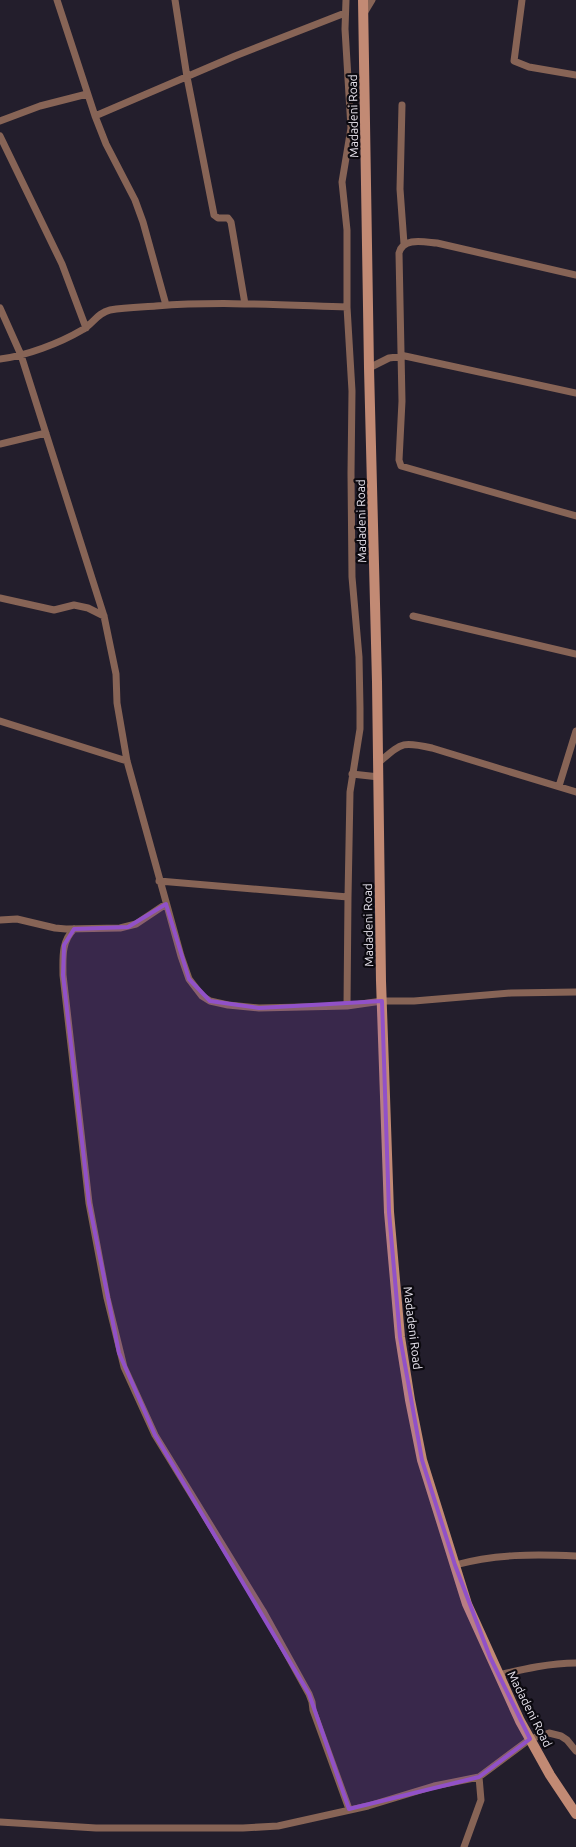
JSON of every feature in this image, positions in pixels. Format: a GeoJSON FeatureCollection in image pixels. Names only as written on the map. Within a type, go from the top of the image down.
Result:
{"type":"FeatureCollection","features":[{"type":"Feature","properties":{"kind":"street"},"geometry":{"type":"LineString","coordinates":[[57,0],[86,94],[106,144],[135,200],[143,222],[166,305]]}},
{"type":"Feature","properties":{"kind":"street"},"geometry":{"type":"LineString","coordinates":[[175,0],[187,77],[214,215],[218,218],[228,218],[231,222],[244,304]]}},
{"type":"Feature","properties":{"kind":"street"},"geometry":{"type":"LineString","coordinates":[[346,0],[350,128],[342,182],[347,230],[347,307],[353,406],[350,473],[352,577],[359,657],[360,708],[360,729],[352,774],[347,1006]]}},
{"type":"Feature","properties":{"kind":"street","name":"Madadeni Road"},"geometry":{"type":"LineString","coordinates":[[363,0],[382,1001],[389,1212],[400,1337],[422,1460],[467,1604],[530,1739],[550,1776],[576,1814]]}},
{"type":"Feature","properties":{"kind":"street"},"geometry":{"type":"LineString","coordinates":[[363,15],[372,0]]}},
{"type":"Feature","properties":{"kind":"street"},"geometry":{"type":"LineString","coordinates":[[522,0],[514,61],[529,67],[576,75]]}},
{"type":"Feature","properties":{"kind":"street"},"geometry":{"type":"LineString","coordinates":[[95,116],[271,41],[345,13]]}},
{"type":"Feature","properties":{"kind":"street"},"geometry":{"type":"LineString","coordinates":[[0,121],[40,106],[86,94]]}},
{"type":"Feature","properties":{"kind":"street"},"geometry":{"type":"LineString","coordinates":[[402,105],[400,189],[404,244],[399,253],[402,401],[399,460],[401,466],[576,516]]}},
{"type":"Feature","properties":{"kind":"street"},"geometry":{"type":"LineString","coordinates":[[0,136],[62,264],[86,328]]}},
{"type":"Feature","properties":{"kind":"street"},"geometry":{"type":"LineString","coordinates":[[404,244],[412,242],[436,243],[576,274]]}},
{"type":"Feature","properties":{"kind":"street"},"geometry":{"type":"LineString","coordinates":[[0,360],[22,355],[86,328],[104,312],[188,304],[347,307]]}},
{"type":"Feature","properties":{"kind":"street"},"geometry":{"type":"LineString","coordinates":[[0,308],[22,355],[104,616],[116,674],[116,703],[128,761],[159,881],[189,979],[202,996],[210,1001],[228,1005],[259,1008],[347,1006],[382,1001],[414,1001],[511,993],[576,992]]}},
{"type":"Feature","properties":{"kind":"street"},"geometry":{"type":"LineString","coordinates":[[369,368],[388,358],[400,355],[576,393]]}},
{"type":"Feature","properties":{"kind":"street"},"geometry":{"type":"LineString","coordinates":[[0,444],[46,433]]}},
{"type":"Feature","properties":{"kind":"street"},"geometry":{"type":"LineString","coordinates":[[0,598],[54,610],[74,605],[88,608],[104,616]]}},
{"type":"Feature","properties":{"kind":"street"},"geometry":{"type":"LineString","coordinates":[[413,616],[576,654]]}},
{"type":"Feature","properties":{"kind":"street"},"geometry":{"type":"LineString","coordinates":[[0,720],[128,761]]}},
{"type":"Feature","properties":{"kind":"street"},"geometry":{"type":"LineString","coordinates":[[558,786],[576,731]]}},
{"type":"Feature","properties":{"kind":"street"},"geometry":{"type":"LineString","coordinates":[[378,763],[401,745],[412,744],[432,748],[576,792]]}},
{"type":"Feature","properties":{"kind":"street"},"geometry":{"type":"LineString","coordinates":[[352,774],[379,777]]}},
{"type":"Feature","properties":{"kind":"street"},"geometry":{"type":"LineString","coordinates":[[159,881],[348,897]]}},
{"type":"Feature","properties":{"kind":"street"},"geometry":{"type":"LineString","coordinates":[[0,920],[17,919],[54,928],[128,927],[136,924],[166,904]]}},
{"type":"Feature","properties":{"kind":"street"},"geometry":{"type":"LineString","coordinates":[[74,929],[68,935],[64,945],[64,983],[89,1204],[106,1298],[119,1353],[155,1435],[263,1612],[309,1694],[313,1710],[350,1810]]}},
{"type":"Feature","properties":{"kind":"street"},"geometry":{"type":"LineString","coordinates":[[455,1565],[480,1558],[508,1555],[576,1556]]}},
{"type":"Feature","properties":{"kind":"street"},"geometry":{"type":"LineString","coordinates":[[499,1675],[526,1668],[576,1663]]}},
{"type":"Feature","properties":{"kind":"street"},"geometry":{"type":"LineString","coordinates":[[0,1822],[96,1828],[258,1828],[303,1821],[350,1810],[422,1789],[479,1777],[530,1739],[549,1734],[560,1736],[567,1740],[576,1750]]}},
{"type":"Feature","properties":{"kind":"street"},"geometry":{"type":"LineString","coordinates":[[464,1847],[481,1800],[479,1777]]}},
{"type":"Feature","properties":{"kind":"highlighted area"},"geometry":{"type":"Polygon","coordinates":[[[166,904],[189,979],[210,1001],[259,1008],[382,1001],[389,1212],[400,1337],[422,1460],[455,1565],[490,1657],[530,1739],[479,1777],[349,1809],[309,1694],[155,1435],[119,1353],[89,1203],[63,975],[64,945],[74,929],[128,927],[166,904]]]}}]}
